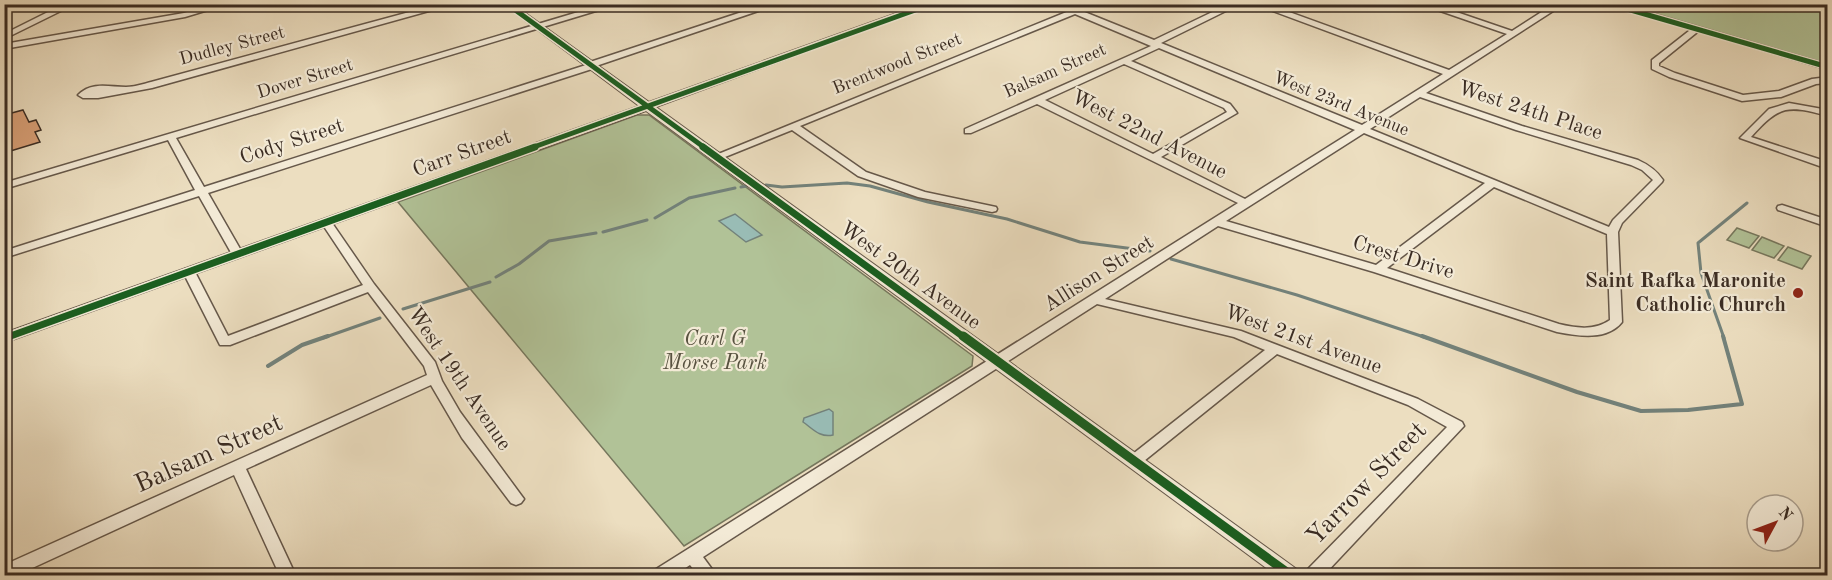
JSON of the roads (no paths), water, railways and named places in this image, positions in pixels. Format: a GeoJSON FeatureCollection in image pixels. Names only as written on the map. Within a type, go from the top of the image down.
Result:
{"type":"FeatureCollection","features":[{"type":"Feature","properties":{"kind":"street"},"geometry":{"type":"LineString","coordinates":[[4,37],[71,4]]}},
{"type":"Feature","properties":{"kind":"street"},"geometry":{"type":"LineString","coordinates":[[4,47],[185,15],[224,4]]}},
{"type":"Feature","properties":{"kind":"street","name":"Dudley Street"},"geometry":{"type":"LineString","coordinates":[[126,90],[175,79],[450,4]]}},
{"type":"Feature","properties":{"kind":"street","name":"West 20th Avenue"},"geometry":{"type":"LineString","coordinates":[[507,4],[1292,576]]}},
{"type":"Feature","properties":{"kind":"street","name":"Dover Street"},"geometry":{"type":"LineString","coordinates":[[4,186],[615,4]]}},
{"type":"Feature","properties":{"kind":"street","name":"Cody Street"},"geometry":{"type":"LineString","coordinates":[[4,255],[591,66],[775,4]]}},
{"type":"Feature","properties":{"kind":"street","name":"Carr Street"},"geometry":{"type":"LineString","coordinates":[[4,338],[932,4]]}},
{"type":"Feature","properties":{"kind":"street","name":"West 23rd Avenue"},"geometry":{"type":"LineString","coordinates":[[1059,4],[1612,232]]}},
{"type":"Feature","properties":{"kind":"street","name":"Brentwood Street"},"geometry":{"type":"LineString","coordinates":[[716,157],[1092,4]]}},
{"type":"Feature","properties":{"kind":"street","name":"Balsam Street"},"geometry":{"type":"LineString","coordinates":[[968,131],[1124,61],[1236,4]]}},
{"type":"Feature","properties":{"kind":"street","name":"West 24th Place"},"geometry":{"type":"LineString","coordinates":[[1258,4],[1451,74]]}},
{"type":"Feature","properties":{"kind":"street"},"geometry":{"type":"LineString","coordinates":[[1424,4],[1514,34]]}},
{"type":"Feature","properties":{"kind":"street","name":"Allison Street"},"geometry":{"type":"LineString","coordinates":[[660,576],[1560,4]]}},
{"type":"Feature","properties":{"kind":"street"},"geometry":{"type":"LineString","coordinates":[[1610,4],[1827,67]]}},
{"type":"Feature","properties":{"kind":"street"},"geometry":{"type":"LineString","coordinates":[[1697,29],[1655,62],[1655,67],[1672,75],[1742,98],[1781,94],[1815,81],[1827,80]]}},
{"type":"Feature","properties":{"kind":"street"},"geometry":{"type":"LineString","coordinates":[[1124,61],[1227,106],[1232,113],[1154,158]]}},
{"type":"Feature","properties":{"kind":"street","name":"West 24th Place"},"geometry":{"type":"LineString","coordinates":[[1420,93],[1519,128],[1630,161],[1651,171],[1658,180],[1617,222],[1612,232]]}},
{"type":"Feature","properties":{"kind":"street","name":"West 22nd Avenue"},"geometry":{"type":"LineString","coordinates":[[1038,100],[1245,203]]}},
{"type":"Feature","properties":{"kind":"street"},"geometry":{"type":"LineString","coordinates":[[1827,113],[1806,106],[1773,109],[1744,138],[1827,166]]}},
{"type":"Feature","properties":{"kind":"street"},"geometry":{"type":"LineString","coordinates":[[793,126],[862,174],[922,195],[992,209]]}},
{"type":"Feature","properties":{"kind":"street"},"geometry":{"type":"LineString","coordinates":[[170,136],[237,254]]}},
{"type":"Feature","properties":{"kind":"street"},"geometry":{"type":"LineString","coordinates":[[1378,269],[1491,184]]}},
{"type":"Feature","properties":{"kind":"street"},"geometry":{"type":"LineString","coordinates":[[1782,208],[1827,224]]}},
{"type":"Feature","properties":{"kind":"street","name":"West 19th Avenue"},"geometry":{"type":"LineString","coordinates":[[326,222],[370,287],[430,364],[433,378],[447,403],[516,499]]}},
{"type":"Feature","properties":{"kind":"street","name":"Crest Drive"},"geometry":{"type":"LineString","coordinates":[[1216,222],[1378,269],[1557,328],[1577,332],[1601,330],[1616,322],[1612,232]]}},
{"type":"Feature","properties":{"kind":"street"},"geometry":{"type":"LineString","coordinates":[[189,272],[225,342],[370,287]]}},
{"type":"Feature","properties":{"kind":"street","name":"West 21st Avenue"},"geometry":{"type":"LineString","coordinates":[[1095,300],[1237,334],[1413,402],[1457,426]]}},
{"type":"Feature","properties":{"kind":"street"},"geometry":{"type":"LineString","coordinates":[[1134,461],[1276,348]]}},
{"type":"Feature","properties":{"kind":"street","name":"Balsam Street"},"geometry":{"type":"LineString","coordinates":[[4,573],[433,378]]}},
{"type":"Feature","properties":{"kind":"street","name":"Yarrow Street"},"geometry":{"type":"LineString","coordinates":[[1312,576],[1457,426]]}},
{"type":"Feature","properties":{"kind":"street"},"geometry":{"type":"LineString","coordinates":[[238,467],[288,576]]}},
{"type":"Feature","properties":{"kind":"street"},"geometry":{"type":"LineString","coordinates":[[692,555],[709,576]]}},
{"type":"Feature","properties":{"kind":"water"},"geometry":{"type":"Polygon","coordinates":[[[735,214],[762,235],[746,242],[719,221],[735,214]]]}},
{"type":"Feature","properties":{"kind":"water"},"geometry":{"type":"Polygon","coordinates":[[[829,409],[833,412],[833,435],[820,434],[803,422],[804,418],[829,409]]]}},
{"type":"Feature","properties":{"kind":"waterway"},"geometry":{"type":"LineString","coordinates":[[766,185],[782,187],[847,183],[870,186],[928,202],[1007,219],[1080,242],[1150,251]]}},
{"type":"Feature","properties":{"kind":"waterway"},"geometry":{"type":"LineString","coordinates":[[741,187],[747,186]]}},
{"type":"Feature","properties":{"kind":"waterway"},"geometry":{"type":"LineString","coordinates":[[655,218],[689,198],[735,188]]}},
{"type":"Feature","properties":{"kind":"waterway"},"geometry":{"type":"LineString","coordinates":[[1724,338],[1701,273],[1698,243],[1747,203]]}},
{"type":"Feature","properties":{"kind":"waterway"},"geometry":{"type":"LineString","coordinates":[[603,232],[647,220]]}},
{"type":"Feature","properties":{"kind":"waterway"},"geometry":{"type":"LineString","coordinates":[[496,277],[519,264],[549,241],[596,233]]}},
{"type":"Feature","properties":{"kind":"waterway"},"geometry":{"type":"LineString","coordinates":[[1171,259],[1297,295],[1427,338]]}},
{"type":"Feature","properties":{"kind":"waterway"},"geometry":{"type":"LineString","coordinates":[[403,309],[490,282]]}},
{"type":"Feature","properties":{"kind":"waterway"},"geometry":{"type":"LineString","coordinates":[[323,338],[380,318]]}},
{"type":"Feature","properties":{"kind":"waterway"},"geometry":{"type":"LineString","coordinates":[[268,366],[302,345],[328,336]]}},
{"type":"Feature","properties":{"kind":"waterway"},"geometry":{"type":"LineString","coordinates":[[1422,336],[1577,392],[1641,411],[1688,410],[1742,404],[1723,336]]}},
{"type":"Feature","properties":{"kind":"place","name":"Saint Rafka Maronite Catholic Church"},"geometry":{"type":"Point","coordinates":[1798,293]}},
{"type":"Feature","properties":{"kind":"park label","name":"Carl G Morse Park"},"geometry":{"type":"Point","coordinates":[715,351]}}]}
